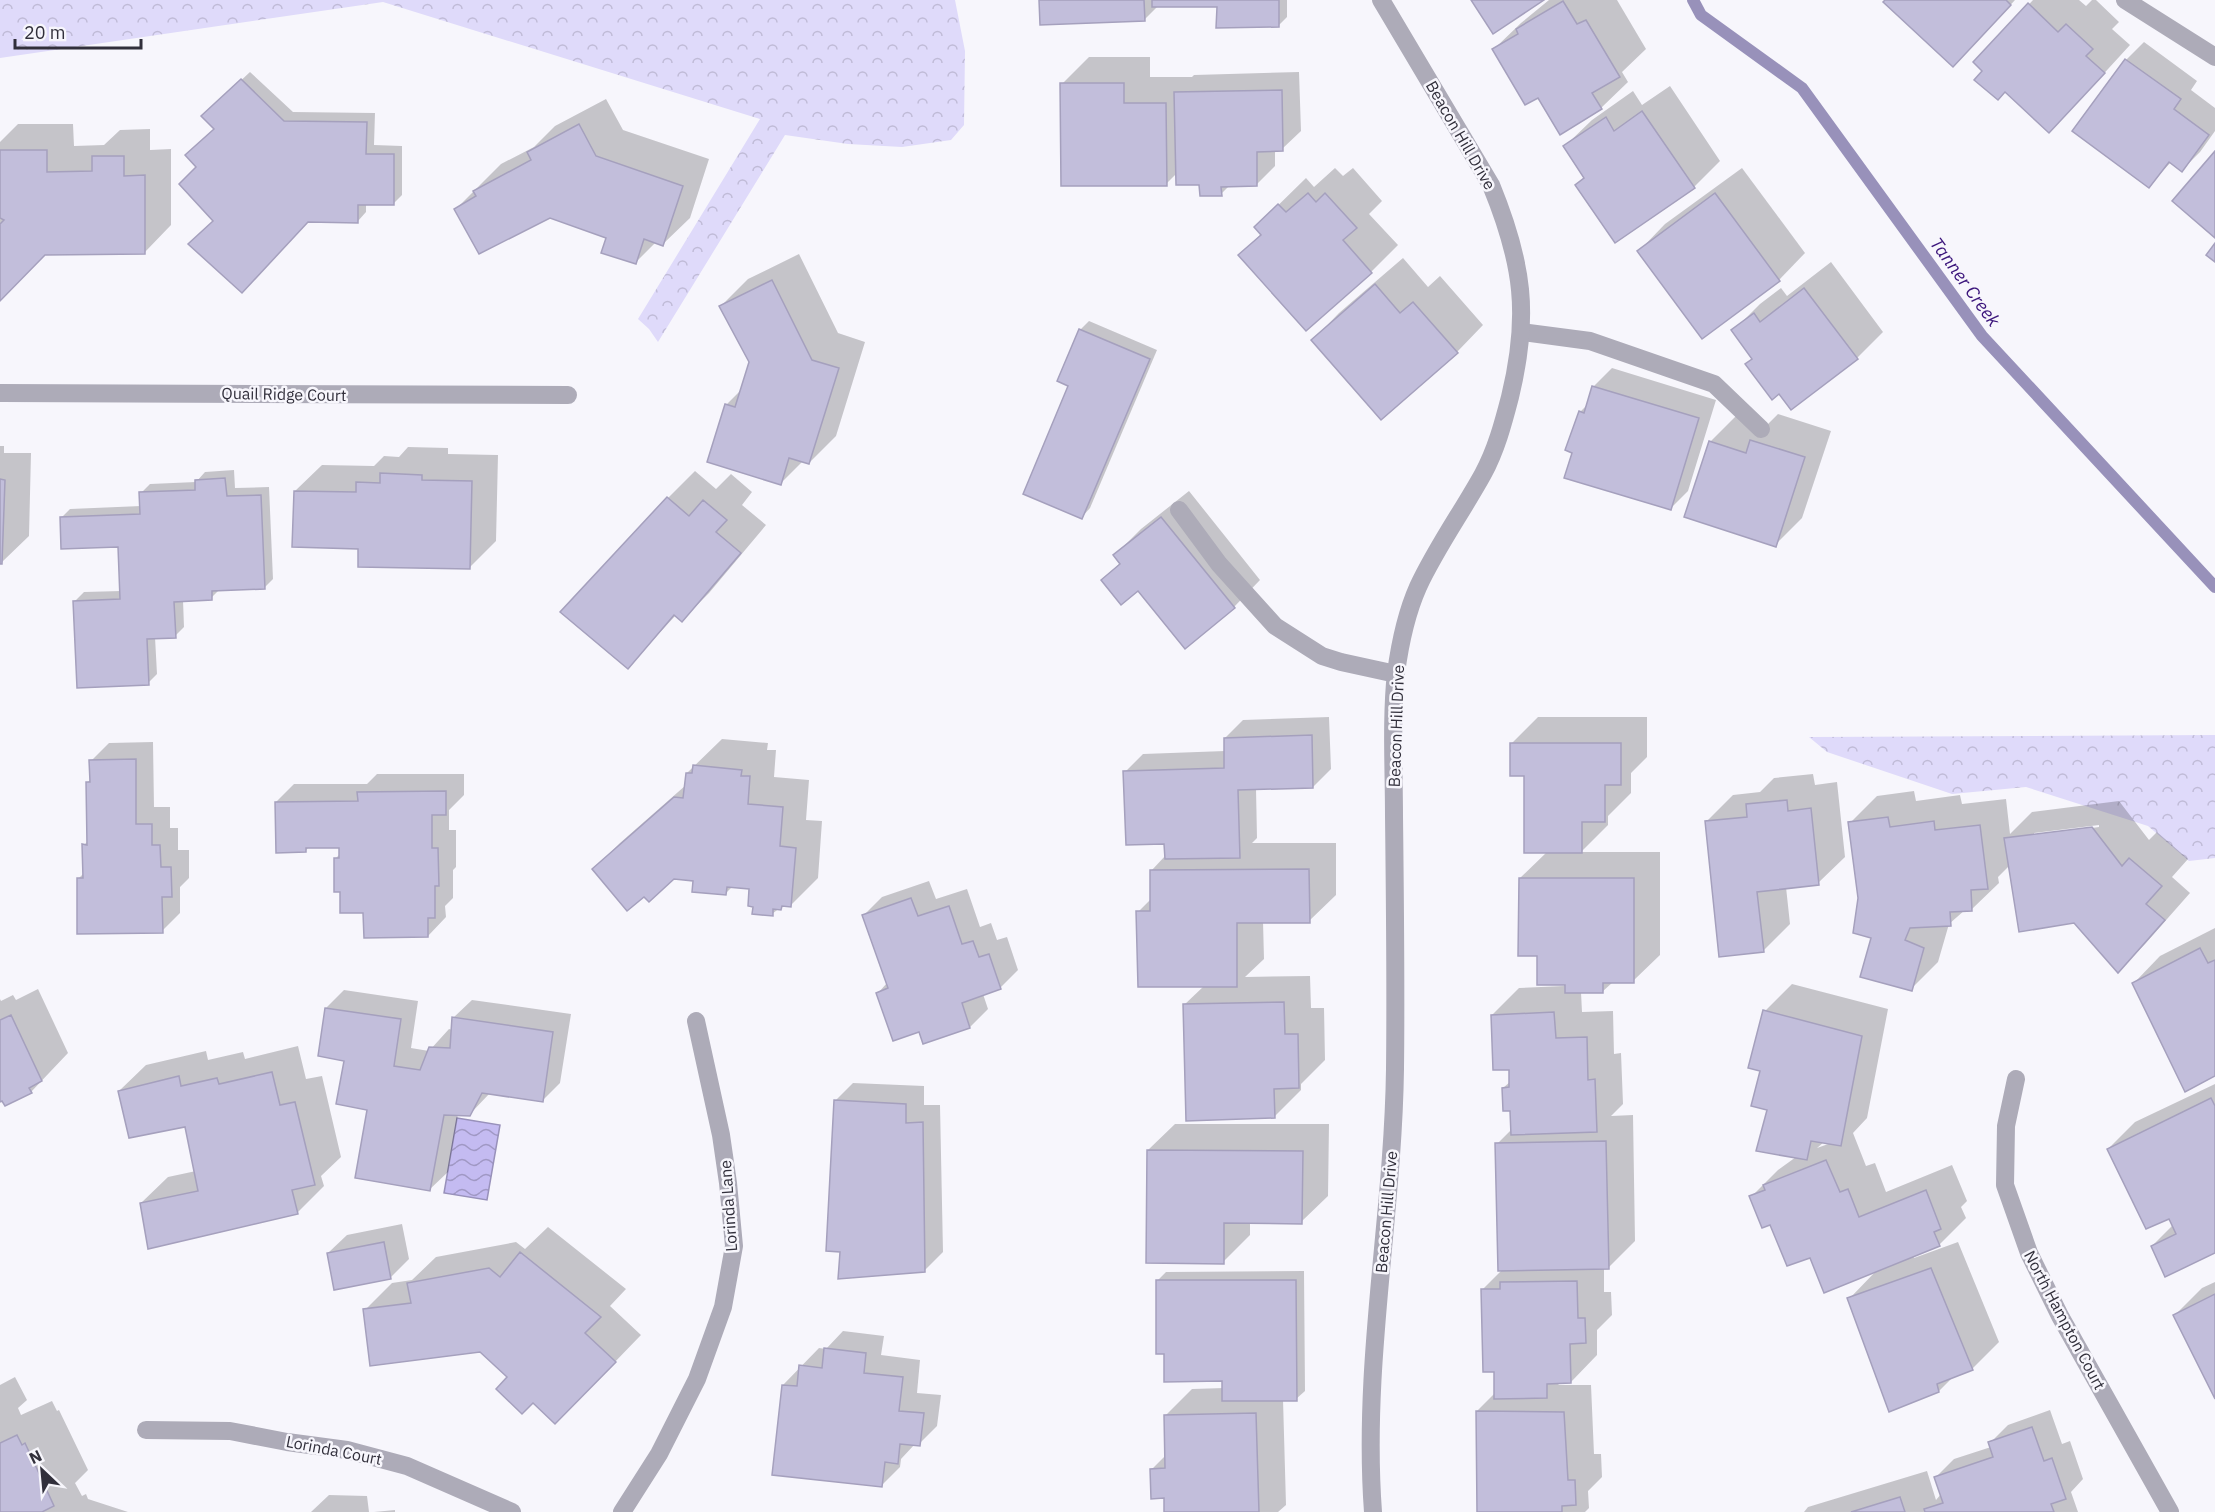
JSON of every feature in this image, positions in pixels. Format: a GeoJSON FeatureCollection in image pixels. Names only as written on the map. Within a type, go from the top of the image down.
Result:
{"type":"FeatureCollection","features":[{"type":"Feature","properties":{"kind":"street","name":"Beacon Hill Drive"},"geometry":{"type":"LineString","coordinates":[[1373,1512],[1373,1387],[1395,1071],[1396,674],[1407,615],[1419,586],[1496,447],[1515,375],[1522,332],[1523,306],[1518,270],[1502,211],[1491,184],[1382,0]]}},
{"type":"Feature","properties":{"kind":"street"},"geometry":{"type":"LineString","coordinates":[[2125,0],[2215,57]]}},
{"type":"Feature","properties":{"kind":"street"},"geometry":{"type":"LineString","coordinates":[[1522,332],[1590,341],[1714,384],[1761,429]]}},
{"type":"Feature","properties":{"kind":"street","name":"Quail Ridge Court"},"geometry":{"type":"LineString","coordinates":[[0,393],[568,395]]}},
{"type":"Feature","properties":{"kind":"street"},"geometry":{"type":"LineString","coordinates":[[1179,510],[1219,564],[1275,626],[1322,656],[1341,663],[1396,674]]}},
{"type":"Feature","properties":{"kind":"street","name":"Lorinda Lane"},"geometry":{"type":"LineString","coordinates":[[622,1512],[659,1454],[697,1379],[723,1307],[734,1246],[723,1149],[696,1021]]}},
{"type":"Feature","properties":{"kind":"street","name":"North Hampton Court"},"geometry":{"type":"LineString","coordinates":[[2016,1079],[2006,1126],[2005,1185],[2029,1252],[2060,1316],[2170,1512]]}},
{"type":"Feature","properties":{"kind":"street","name":"Lorinda Court"},"geometry":{"type":"LineString","coordinates":[[146,1430],[230,1431],[347,1450],[407,1466],[512,1512]]}},
{"type":"Feature","properties":{"kind":"green space"},"geometry":{"type":"Polygon","coordinates":[[[0,0],[955,0],[965,51],[964,125],[951,140],[902,147],[848,144],[785,135],[658,342],[638,319],[760,119],[383,2],[0,58],[0,0]]]}},
{"type":"Feature","properties":{"kind":"green space"},"geometry":{"type":"Polygon","coordinates":[[[2215,735],[2215,858],[2189,861],[2148,826],[2026,787],[1952,794],[1827,752],[1809,737],[2215,735]]]}},
{"type":"Feature","properties":{"kind":"water"},"geometry":{"type":"Polygon","coordinates":[[[457,1118],[500,1125],[487,1200],[444,1193],[457,1118]]]}},
{"type":"Feature","properties":{"kind":"building"},"geometry":{"type":"Polygon","coordinates":[[[1039,0],[1144,0],[1145,21],[1040,25],[1039,0]]]}},
{"type":"Feature","properties":{"kind":"building"},"geometry":{"type":"Polygon","coordinates":[[[1152,0],[1279,0],[1279,27],[1216,28],[1217,7],[1152,7],[1152,0]]]}},
{"type":"Feature","properties":{"kind":"building"},"geometry":{"type":"Polygon","coordinates":[[[1471,0],[1544,0],[1493,34],[1471,0]]]}},
{"type":"Feature","properties":{"kind":"building"},"geometry":{"type":"Polygon","coordinates":[[[1885,0],[2006,0],[2011,5],[1953,67],[1883,2],[1885,0]]]}},
{"type":"Feature","properties":{"kind":"building"},"geometry":{"type":"Polygon","coordinates":[[[1563,1],[1577,24],[1586,20],[1620,77],[1592,93],[1602,109],[1560,135],[1538,98],[1525,105],[1492,49],[1518,34],[1516,29],[1563,1]]]}},
{"type":"Feature","properties":{"kind":"building"},"geometry":{"type":"Polygon","coordinates":[[[2028,3],[2058,32],[2066,24],[2093,49],[2086,56],[2105,73],[2049,133],[2005,92],[1998,100],[1974,80],[1982,71],[1973,62],[2028,3]]]}},
{"type":"Feature","properties":{"kind":"building"},"geometry":{"type":"Polygon","coordinates":[[[2125,59],[2181,99],[2174,109],[2209,135],[2182,172],[2169,162],[2149,188],[2072,131],[2125,59]]]}},
{"type":"Feature","properties":{"kind":"building"},"geometry":{"type":"Polygon","coordinates":[[[241,79],[284,121],[367,122],[366,154],[394,154],[394,205],[358,205],[358,223],[308,222],[242,293],[188,244],[213,221],[179,184],[196,167],[185,155],[214,129],[201,116],[241,79]]]}},
{"type":"Feature","properties":{"kind":"building"},"geometry":{"type":"Polygon","coordinates":[[[1060,83],[1124,83],[1124,103],[1166,103],[1167,186],[1061,186],[1060,83]]]}},
{"type":"Feature","properties":{"kind":"building"},"geometry":{"type":"Polygon","coordinates":[[[1282,90],[1283,151],[1257,152],[1257,186],[1221,187],[1222,196],[1200,196],[1199,185],[1176,185],[1174,92],[1282,90]]]}},
{"type":"Feature","properties":{"kind":"building"},"geometry":{"type":"Polygon","coordinates":[[[1642,111],[1695,188],[1615,243],[1575,185],[1584,178],[1563,146],[1606,117],[1614,131],[1642,111]]]}},
{"type":"Feature","properties":{"kind":"building"},"geometry":{"type":"Polygon","coordinates":[[[579,124],[596,156],[683,186],[663,246],[644,239],[636,264],[601,253],[606,238],[550,218],[479,254],[454,209],[476,196],[473,191],[531,160],[527,152],[579,124]]]}},
{"type":"Feature","properties":{"kind":"building"},"geometry":{"type":"Polygon","coordinates":[[[0,150],[47,150],[47,172],[92,171],[92,156],[124,156],[124,176],[145,175],[145,254],[45,255],[0,301],[0,224],[4,220],[0,218],[0,150]]]}},
{"type":"Feature","properties":{"kind":"building"},"geometry":{"type":"Polygon","coordinates":[[[2215,151],[2215,238],[2172,201],[2215,151]]]}},
{"type":"Feature","properties":{"kind":"building"},"geometry":{"type":"Polygon","coordinates":[[[1308,193],[1316,202],[1325,193],[1357,228],[1343,240],[1372,273],[1306,331],[1238,255],[1261,235],[1254,227],[1278,204],[1286,212],[1308,193]]]}},
{"type":"Feature","properties":{"kind":"building"},"geometry":{"type":"Polygon","coordinates":[[[1715,193],[1780,281],[1702,339],[1637,251],[1715,193]]]}},
{"type":"Feature","properties":{"kind":"building"},"geometry":{"type":"Polygon","coordinates":[[[2215,243],[2215,262],[2206,255],[2215,243]]]}},
{"type":"Feature","properties":{"kind":"building"},"geometry":{"type":"Polygon","coordinates":[[[772,280],[812,360],[839,368],[809,464],[789,458],[781,485],[707,462],[725,404],[735,407],[749,362],[719,306],[772,280]]]}},
{"type":"Feature","properties":{"kind":"building"},"geometry":{"type":"Polygon","coordinates":[[[1375,284],[1400,313],[1413,302],[1458,353],[1381,420],[1311,340],[1375,284]]]}},
{"type":"Feature","properties":{"kind":"building"},"geometry":{"type":"Polygon","coordinates":[[[1804,288],[1858,359],[1791,410],[1779,394],[1772,400],[1745,364],[1752,359],[1731,330],[1754,313],[1760,322],[1804,288]]]}},
{"type":"Feature","properties":{"kind":"building"},"geometry":{"type":"Polygon","coordinates":[[[1079,329],[1150,359],[1082,519],[1023,494],[1068,386],[1057,381],[1079,329]]]}},
{"type":"Feature","properties":{"kind":"building"},"geometry":{"type":"Polygon","coordinates":[[[1592,386],[1699,418],[1671,510],[1564,478],[1572,453],[1565,450],[1579,411],[1584,413],[1592,386]]]}},
{"type":"Feature","properties":{"kind":"building"},"geometry":{"type":"Polygon","coordinates":[[[1750,440],[1805,457],[1776,547],[1684,517],[1709,441],[1746,453],[1750,440]]]}},
{"type":"Feature","properties":{"kind":"building"},"geometry":{"type":"Polygon","coordinates":[[[380,473],[422,475],[422,480],[472,481],[470,569],[358,567],[358,549],[292,547],[294,491],[356,492],[356,482],[380,483],[380,473]]]}},
{"type":"Feature","properties":{"kind":"building"},"geometry":{"type":"Polygon","coordinates":[[[225,478],[227,496],[261,495],[265,589],[212,591],[212,600],[174,602],[176,638],[147,639],[149,685],[77,688],[73,601],[120,599],[118,547],[61,549],[60,517],[140,514],[139,492],[195,490],[195,480],[225,478]]]}},
{"type":"Feature","properties":{"kind":"building"},"geometry":{"type":"Polygon","coordinates":[[[0,479],[5,480],[2,564],[0,564],[0,479]]]}},
{"type":"Feature","properties":{"kind":"building"},"geometry":{"type":"Polygon","coordinates":[[[667,497],[689,516],[703,500],[727,520],[716,532],[741,553],[682,622],[674,615],[628,669],[560,612],[667,497]]]}},
{"type":"Feature","properties":{"kind":"building"},"geometry":{"type":"Polygon","coordinates":[[[1161,517],[1235,608],[1185,649],[1138,591],[1121,605],[1101,580],[1120,564],[1113,555],[1161,517]]]}},
{"type":"Feature","properties":{"kind":"building"},"geometry":{"type":"Polygon","coordinates":[[[1312,735],[1313,788],[1238,790],[1240,858],[1165,859],[1164,844],[1126,845],[1123,771],[1224,768],[1224,738],[1312,735]]]}},
{"type":"Feature","properties":{"kind":"building"},"geometry":{"type":"Polygon","coordinates":[[[1510,743],[1621,743],[1621,785],[1605,785],[1605,822],[1582,822],[1582,853],[1524,853],[1524,776],[1510,776],[1510,743]]]}},
{"type":"Feature","properties":{"kind":"building"},"geometry":{"type":"Polygon","coordinates":[[[136,759],[136,824],[152,824],[152,845],[160,845],[161,867],[171,867],[172,897],[162,897],[163,933],[77,934],[77,878],[83,878],[82,844],[87,845],[86,782],[90,782],[89,760],[136,759]]]}},
{"type":"Feature","properties":{"kind":"building"},"geometry":{"type":"Polygon","coordinates":[[[693,765],[742,770],[741,776],[750,776],[748,804],[783,807],[780,846],[796,848],[791,907],[782,906],[781,910],[773,909],[773,916],[752,914],[753,907],[748,906],[749,889],[727,887],[726,895],[692,892],[693,881],[674,879],[649,902],[644,897],[627,911],[592,869],[674,797],[683,798],[686,773],[692,773],[693,765]]]}},
{"type":"Feature","properties":{"kind":"building"},"geometry":{"type":"Polygon","coordinates":[[[446,791],[446,815],[432,815],[432,848],[438,848],[439,886],[435,886],[435,918],[428,918],[428,937],[364,938],[363,913],[340,913],[340,892],[334,892],[334,858],[339,858],[339,848],[306,848],[306,852],[276,853],[275,802],[358,801],[357,792],[446,791]]]}},
{"type":"Feature","properties":{"kind":"building"},"geometry":{"type":"Polygon","coordinates":[[[1787,800],[1788,811],[1811,808],[1819,885],[1757,892],[1764,952],[1719,957],[1705,821],[1747,817],[1746,804],[1787,800]]]}},
{"type":"Feature","properties":{"kind":"building"},"geometry":{"type":"Polygon","coordinates":[[[1888,817],[1890,827],[1934,821],[1935,830],[1980,825],[1988,889],[1971,890],[1972,911],[1950,912],[1951,926],[1910,928],[1905,940],[1924,948],[1912,991],[1860,977],[1871,938],[1853,933],[1858,898],[1848,822],[1888,817]]]}},
{"type":"Feature","properties":{"kind":"building"},"geometry":{"type":"Polygon","coordinates":[[[2092,827],[2122,866],[2129,858],[2162,886],[2146,904],[2165,920],[2118,973],[2074,923],[2019,932],[2004,838],[2092,827]]]}},
{"type":"Feature","properties":{"kind":"building"},"geometry":{"type":"Polygon","coordinates":[[[1309,869],[1310,923],[1237,923],[1237,987],[1138,987],[1136,911],[1150,911],[1150,870],[1309,869]]]}},
{"type":"Feature","properties":{"kind":"building"},"geometry":{"type":"Polygon","coordinates":[[[1519,878],[1634,878],[1634,983],[1603,983],[1603,993],[1565,993],[1565,985],[1537,985],[1537,956],[1518,956],[1519,878]]]}},
{"type":"Feature","properties":{"kind":"building"},"geometry":{"type":"Polygon","coordinates":[[[911,898],[918,916],[949,906],[962,944],[973,941],[979,957],[989,954],[1001,989],[962,1003],[970,1028],[923,1044],[919,1032],[893,1041],[876,993],[888,988],[862,915],[911,898]]]}},
{"type":"Feature","properties":{"kind":"building"},"geometry":{"type":"Polygon","coordinates":[[[2200,948],[2208,963],[2215,960],[2215,1076],[2185,1092],[2132,983],[2200,948]]]}},
{"type":"Feature","properties":{"kind":"building"},"geometry":{"type":"Polygon","coordinates":[[[1284,1002],[1285,1034],[1298,1034],[1299,1088],[1274,1089],[1275,1118],[1186,1121],[1183,1004],[1284,1002]]]}},
{"type":"Feature","properties":{"kind":"building"},"geometry":{"type":"Polygon","coordinates":[[[325,1008],[401,1019],[394,1066],[420,1070],[429,1047],[450,1048],[452,1017],[553,1032],[543,1102],[482,1093],[470,1116],[444,1115],[430,1191],[355,1178],[367,1110],[336,1104],[344,1061],[318,1056],[325,1008]]]}},
{"type":"Feature","properties":{"kind":"building"},"geometry":{"type":"Polygon","coordinates":[[[1763,1010],[1862,1036],[1841,1146],[1811,1141],[1807,1160],[1756,1151],[1767,1110],[1751,1106],[1760,1071],[1748,1068],[1763,1010]]]}},
{"type":"Feature","properties":{"kind":"building"},"geometry":{"type":"Polygon","coordinates":[[[1554,1012],[1556,1038],[1587,1037],[1588,1080],[1595,1079],[1597,1132],[1511,1135],[1510,1111],[1503,1111],[1502,1088],[1509,1087],[1509,1070],[1493,1070],[1491,1015],[1554,1012]]]}},
{"type":"Feature","properties":{"kind":"building"},"geometry":{"type":"Polygon","coordinates":[[[11,1015],[42,1081],[29,1088],[32,1093],[5,1106],[2,1101],[0,1102],[0,1020],[11,1015]]]}},
{"type":"Feature","properties":{"kind":"building"},"geometry":{"type":"Polygon","coordinates":[[[272,1072],[280,1105],[295,1102],[315,1185],[292,1190],[298,1214],[148,1249],[140,1203],[198,1191],[185,1127],[129,1138],[118,1091],[179,1076],[181,1086],[217,1078],[219,1084],[272,1072]]]}},
{"type":"Feature","properties":{"kind":"building"},"geometry":{"type":"Polygon","coordinates":[[[2211,1098],[2215,1106],[2215,1253],[2165,1277],[2151,1246],[2176,1234],[2169,1219],[2146,1229],[2107,1149],[2211,1098]]]}},
{"type":"Feature","properties":{"kind":"building"},"geometry":{"type":"Polygon","coordinates":[[[834,1100],[906,1104],[906,1123],[923,1122],[925,1272],[838,1279],[840,1252],[826,1251],[834,1100]]]}},
{"type":"Feature","properties":{"kind":"building"},"geometry":{"type":"Polygon","coordinates":[[[1606,1141],[1609,1269],[1498,1271],[1495,1143],[1606,1141]]]}},
{"type":"Feature","properties":{"kind":"building"},"geometry":{"type":"Polygon","coordinates":[[[1147,1150],[1303,1151],[1302,1224],[1224,1223],[1224,1264],[1146,1263],[1147,1150]]]}},
{"type":"Feature","properties":{"kind":"building"},"geometry":{"type":"Polygon","coordinates":[[[1826,1160],[1840,1192],[1848,1189],[1859,1217],[1926,1190],[1941,1229],[1934,1232],[1940,1246],[1824,1293],[1810,1258],[1787,1266],[1770,1225],[1762,1228],[1749,1196],[1765,1190],[1763,1185],[1826,1160]]]}},
{"type":"Feature","properties":{"kind":"building"},"geometry":{"type":"Polygon","coordinates":[[[384,1242],[391,1279],[334,1290],[327,1253],[384,1242]]]}},
{"type":"Feature","properties":{"kind":"building"},"geometry":{"type":"Polygon","coordinates":[[[520,1252],[601,1317],[585,1333],[616,1362],[555,1424],[533,1403],[522,1414],[496,1389],[507,1377],[480,1352],[370,1366],[363,1309],[411,1303],[407,1283],[489,1268],[500,1277],[520,1252]]]}},
{"type":"Feature","properties":{"kind":"building"},"geometry":{"type":"Polygon","coordinates":[[[1931,1268],[1973,1370],[1937,1384],[1939,1392],[1889,1412],[1847,1298],[1931,1268]]]}},
{"type":"Feature","properties":{"kind":"building"},"geometry":{"type":"Polygon","coordinates":[[[1156,1280],[1296,1280],[1297,1401],[1222,1401],[1222,1381],[1164,1382],[1164,1354],[1156,1354],[1156,1280]]]}},
{"type":"Feature","properties":{"kind":"building"},"geometry":{"type":"Polygon","coordinates":[[[1577,1281],[1578,1318],[1585,1318],[1586,1343],[1570,1344],[1571,1383],[1547,1384],[1547,1398],[1494,1399],[1494,1372],[1483,1372],[1481,1289],[1500,1289],[1500,1282],[1577,1281]]]}},
{"type":"Feature","properties":{"kind":"building"},"geometry":{"type":"Polygon","coordinates":[[[2215,1294],[2215,1399],[2173,1315],[2215,1294]]]}},
{"type":"Feature","properties":{"kind":"building"},"geometry":{"type":"Polygon","coordinates":[[[824,1348],[866,1353],[864,1373],[903,1377],[899,1411],[924,1413],[920,1446],[900,1444],[898,1464],[885,1462],[882,1487],[772,1475],[782,1385],[797,1386],[799,1365],[822,1368],[824,1348]]]}},
{"type":"Feature","properties":{"kind":"building"},"geometry":{"type":"Polygon","coordinates":[[[1476,1411],[1564,1412],[1568,1480],[1575,1480],[1576,1505],[1562,1506],[1562,1512],[1477,1512],[1476,1411]]]}},
{"type":"Feature","properties":{"kind":"building"},"geometry":{"type":"Polygon","coordinates":[[[1256,1413],[1259,1512],[1164,1512],[1164,1498],[1151,1499],[1150,1469],[1165,1468],[1164,1415],[1256,1413]]]}},
{"type":"Feature","properties":{"kind":"building"},"geometry":{"type":"Polygon","coordinates":[[[2032,1427],[2044,1461],[2052,1458],[2066,1499],[2051,1504],[2054,1512],[1925,1512],[1924,1509],[1943,1503],[1934,1477],[1993,1457],[1988,1442],[2032,1427]]]}},
{"type":"Feature","properties":{"kind":"building"},"geometry":{"type":"Polygon","coordinates":[[[17,1435],[22,1445],[25,1443],[54,1506],[42,1512],[0,1512],[0,1443],[17,1435]]]}},
{"type":"Feature","properties":{"kind":"building"},"geometry":{"type":"Polygon","coordinates":[[[1900,1497],[1905,1512],[1851,1512],[1900,1497]]]}},
{"type":"Feature","properties":{"kind":"waterway","name":"Tanner Creek"},"geometry":{"type":"LineString","coordinates":[[1693,0],[1701,15],[1802,88],[1982,336],[2215,587]]}}]}
